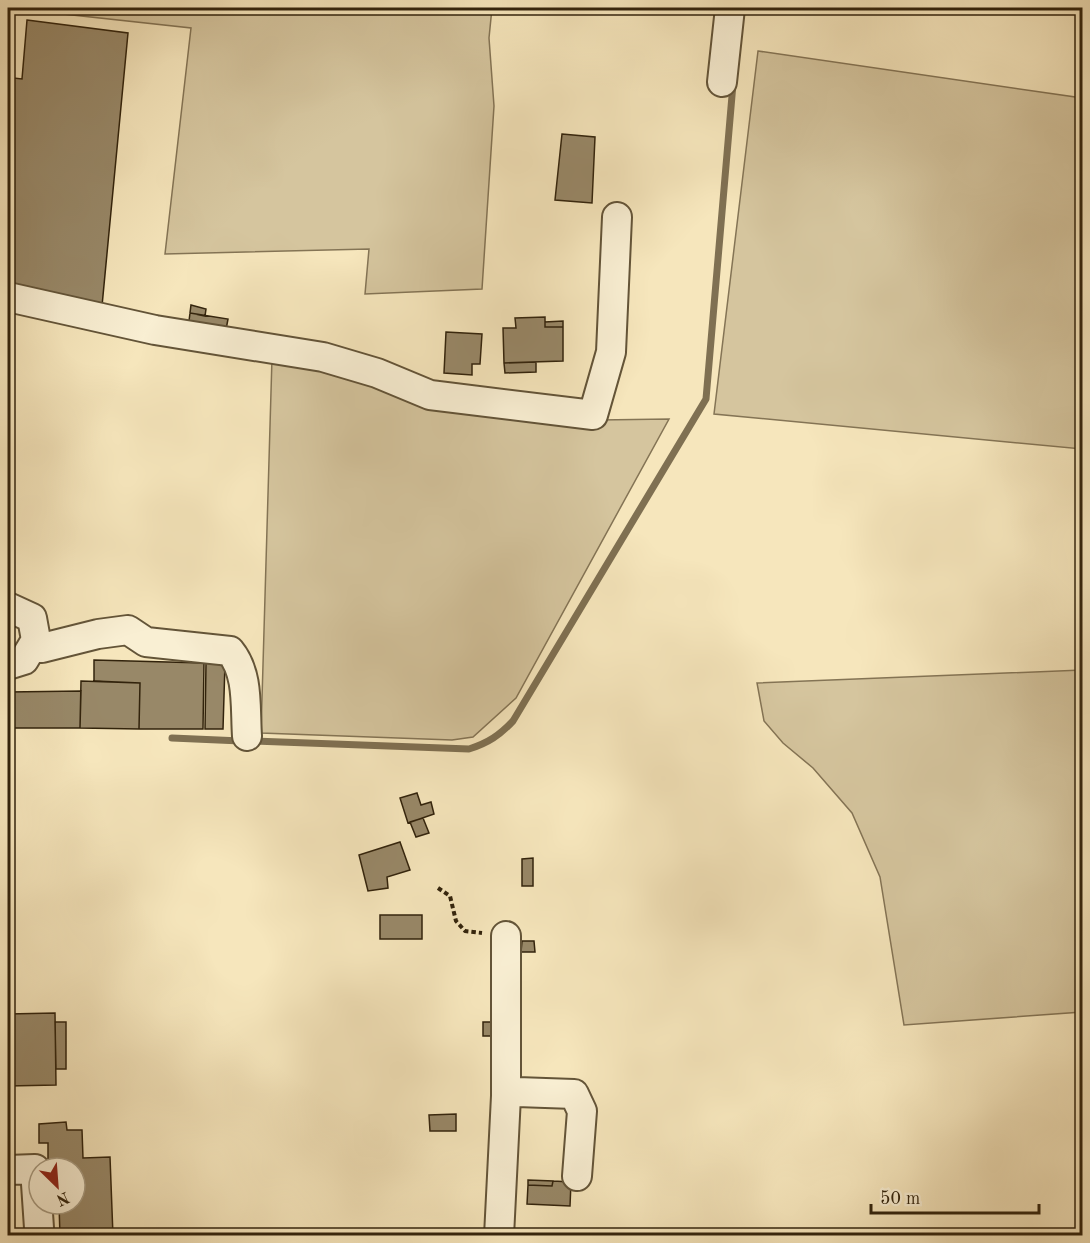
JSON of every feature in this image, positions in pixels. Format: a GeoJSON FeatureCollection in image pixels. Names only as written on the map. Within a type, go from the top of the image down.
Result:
{"type":"FeatureCollection","features":[{"type":"Feature","properties":{"kind":"street"},"geometry":{"type":"LineString","coordinates":[[722,82],[730,8]]}},
{"type":"Feature","properties":{"kind":"street"},"geometry":{"type":"LineString","coordinates":[[8,297],[155,330],[323,357],[377,373],[430,395],[593,415],[611,352],[617,217]]}},
{"type":"Feature","properties":{"kind":"street"},"geometry":{"type":"LineString","coordinates":[[8,607],[32,618],[36,639],[42,648],[98,634],[128,630],[146,642],[230,651],[239,662],[244,679],[247,735]]}},
{"type":"Feature","properties":{"kind":"street"},"geometry":{"type":"LineString","coordinates":[[8,665],[24,660],[36,639]]}},
{"type":"Feature","properties":{"kind":"street"},"geometry":{"type":"LineString","coordinates":[[499,1236],[506,1096],[506,936]]}},
{"type":"Feature","properties":{"kind":"street"},"geometry":{"type":"LineString","coordinates":[[506,1096],[517,1092],[574,1094],[582,1111],[577,1176]]}},
{"type":"Feature","properties":{"kind":"street"},"geometry":{"type":"LineString","coordinates":[[8,1170],[35,1169],[39,1228]]}},
{"type":"Feature","properties":{"kind":"path"},"geometry":{"type":"LineString","coordinates":[[438,888],[450,896],[456,921],[465,931],[506,936]]}},
{"type":"Feature","properties":{"kind":"shaded area"},"geometry":{"type":"Polygon","coordinates":[[[8,8],[492,8],[489,38],[494,106],[482,289],[365,294],[369,249],[165,254],[191,28],[8,8]]]}},
{"type":"Feature","properties":{"kind":"shaded area"},"geometry":{"type":"Polygon","coordinates":[[[758,51],[1082,98],[1082,449],[714,414],[758,51]]]}},
{"type":"Feature","properties":{"kind":"shaded area"},"geometry":{"type":"Polygon","coordinates":[[[272,358],[599,420],[669,419],[516,698],[473,737],[452,740],[261,733],[272,358]]]}},
{"type":"Feature","properties":{"kind":"shaded area"},"geometry":{"type":"Polygon","coordinates":[[[1082,670],[1082,1012],[904,1025],[880,877],[852,813],[813,768],[783,743],[764,721],[757,683],[1082,670]]]}},
{"type":"Feature","properties":{"kind":"building"},"geometry":{"type":"Polygon","coordinates":[[[27,20],[128,33],[102,306],[8,284],[8,142],[14,78],[22,79],[27,20]]]}},
{"type":"Feature","properties":{"kind":"building"},"geometry":{"type":"Polygon","coordinates":[[[562,134],[595,137],[592,203],[555,200],[562,134]]]}},
{"type":"Feature","properties":{"kind":"building"},"geometry":{"type":"Polygon","coordinates":[[[191,305],[206,309],[205,316],[190,313],[191,305]]]}},
{"type":"Feature","properties":{"kind":"building"},"geometry":{"type":"Polygon","coordinates":[[[190,313],[228,319],[225,335],[188,329],[190,313]]]}},
{"type":"Feature","properties":{"kind":"building"},"geometry":{"type":"Polygon","coordinates":[[[545,317],[545,327],[563,327],[563,361],[504,363],[503,328],[516,328],[515,318],[545,317]]]}},
{"type":"Feature","properties":{"kind":"building"},"geometry":{"type":"Polygon","coordinates":[[[563,321],[563,327],[545,327],[545,322],[563,321]]]}},
{"type":"Feature","properties":{"kind":"building"},"geometry":{"type":"Polygon","coordinates":[[[446,332],[482,334],[480,364],[472,364],[472,375],[444,373],[446,332]]]}},
{"type":"Feature","properties":{"kind":"building"},"geometry":{"type":"Polygon","coordinates":[[[536,362],[536,372],[505,373],[504,363],[536,362]]]}},
{"type":"Feature","properties":{"kind":"building"},"geometry":{"type":"Polygon","coordinates":[[[94,660],[204,663],[203,729],[139,729],[140,683],[94,681],[94,660]]]}},
{"type":"Feature","properties":{"kind":"building"},"geometry":{"type":"Polygon","coordinates":[[[206,663],[225,663],[223,729],[205,729],[206,663]]]}},
{"type":"Feature","properties":{"kind":"building"},"geometry":{"type":"Polygon","coordinates":[[[81,681],[140,683],[139,729],[80,728],[81,681]]]}},
{"type":"Feature","properties":{"kind":"building"},"geometry":{"type":"Polygon","coordinates":[[[81,691],[80,728],[8,728],[8,692],[81,691]]]}},
{"type":"Feature","properties":{"kind":"building"},"geometry":{"type":"Polygon","coordinates":[[[417,793],[421,805],[431,802],[434,814],[408,823],[400,798],[417,793]]]}},
{"type":"Feature","properties":{"kind":"building"},"geometry":{"type":"Polygon","coordinates":[[[423,818],[429,833],[416,837],[410,822],[423,818]]]}},
{"type":"Feature","properties":{"kind":"building"},"geometry":{"type":"Polygon","coordinates":[[[400,842],[410,870],[387,877],[388,888],[368,891],[359,855],[400,842]]]}},
{"type":"Feature","properties":{"kind":"building"},"geometry":{"type":"Polygon","coordinates":[[[533,858],[533,886],[522,886],[522,859],[533,858]]]}},
{"type":"Feature","properties":{"kind":"building"},"geometry":{"type":"Polygon","coordinates":[[[380,915],[422,915],[422,939],[380,939],[380,915]]]}},
{"type":"Feature","properties":{"kind":"building"},"geometry":{"type":"Polygon","coordinates":[[[522,941],[534,941],[535,952],[521,952],[522,941]]]}},
{"type":"Feature","properties":{"kind":"building"},"geometry":{"type":"Polygon","coordinates":[[[55,1013],[56,1085],[8,1086],[8,1014],[55,1013]]]}},
{"type":"Feature","properties":{"kind":"building"},"geometry":{"type":"Polygon","coordinates":[[[55,1022],[66,1022],[66,1069],[56,1069],[55,1022]]]}},
{"type":"Feature","properties":{"kind":"building"},"geometry":{"type":"Polygon","coordinates":[[[483,1022],[498,1022],[497,1036],[483,1036],[483,1022]]]}},
{"type":"Feature","properties":{"kind":"building"},"geometry":{"type":"Polygon","coordinates":[[[456,1114],[456,1131],[430,1131],[429,1115],[456,1114]]]}},
{"type":"Feature","properties":{"kind":"building"},"geometry":{"type":"Polygon","coordinates":[[[66,1122],[67,1130],[82,1130],[83,1156],[48,1156],[48,1143],[39,1143],[39,1124],[66,1122]]]}},
{"type":"Feature","properties":{"kind":"building"},"geometry":{"type":"Polygon","coordinates":[[[110,1157],[113,1236],[60,1236],[59,1216],[87,1216],[87,1158],[110,1157]]]}},
{"type":"Feature","properties":{"kind":"building"},"geometry":{"type":"Polygon","coordinates":[[[528,1180],[553,1181],[552,1186],[528,1185],[528,1180]]]}},
{"type":"Feature","properties":{"kind":"building"},"geometry":{"type":"Polygon","coordinates":[[[553,1181],[571,1182],[570,1206],[527,1204],[528,1185],[552,1186],[553,1181]]]}},
{"type":"Feature","properties":{"kind":"waterway"},"geometry":{"type":"LineString","coordinates":[[252,741],[469,749],[493,738],[513,721],[706,399],[733,84]]}},
{"type":"Feature","properties":{"kind":"waterway"},"geometry":{"type":"LineString","coordinates":[[172,738],[241,741]]}}]}
